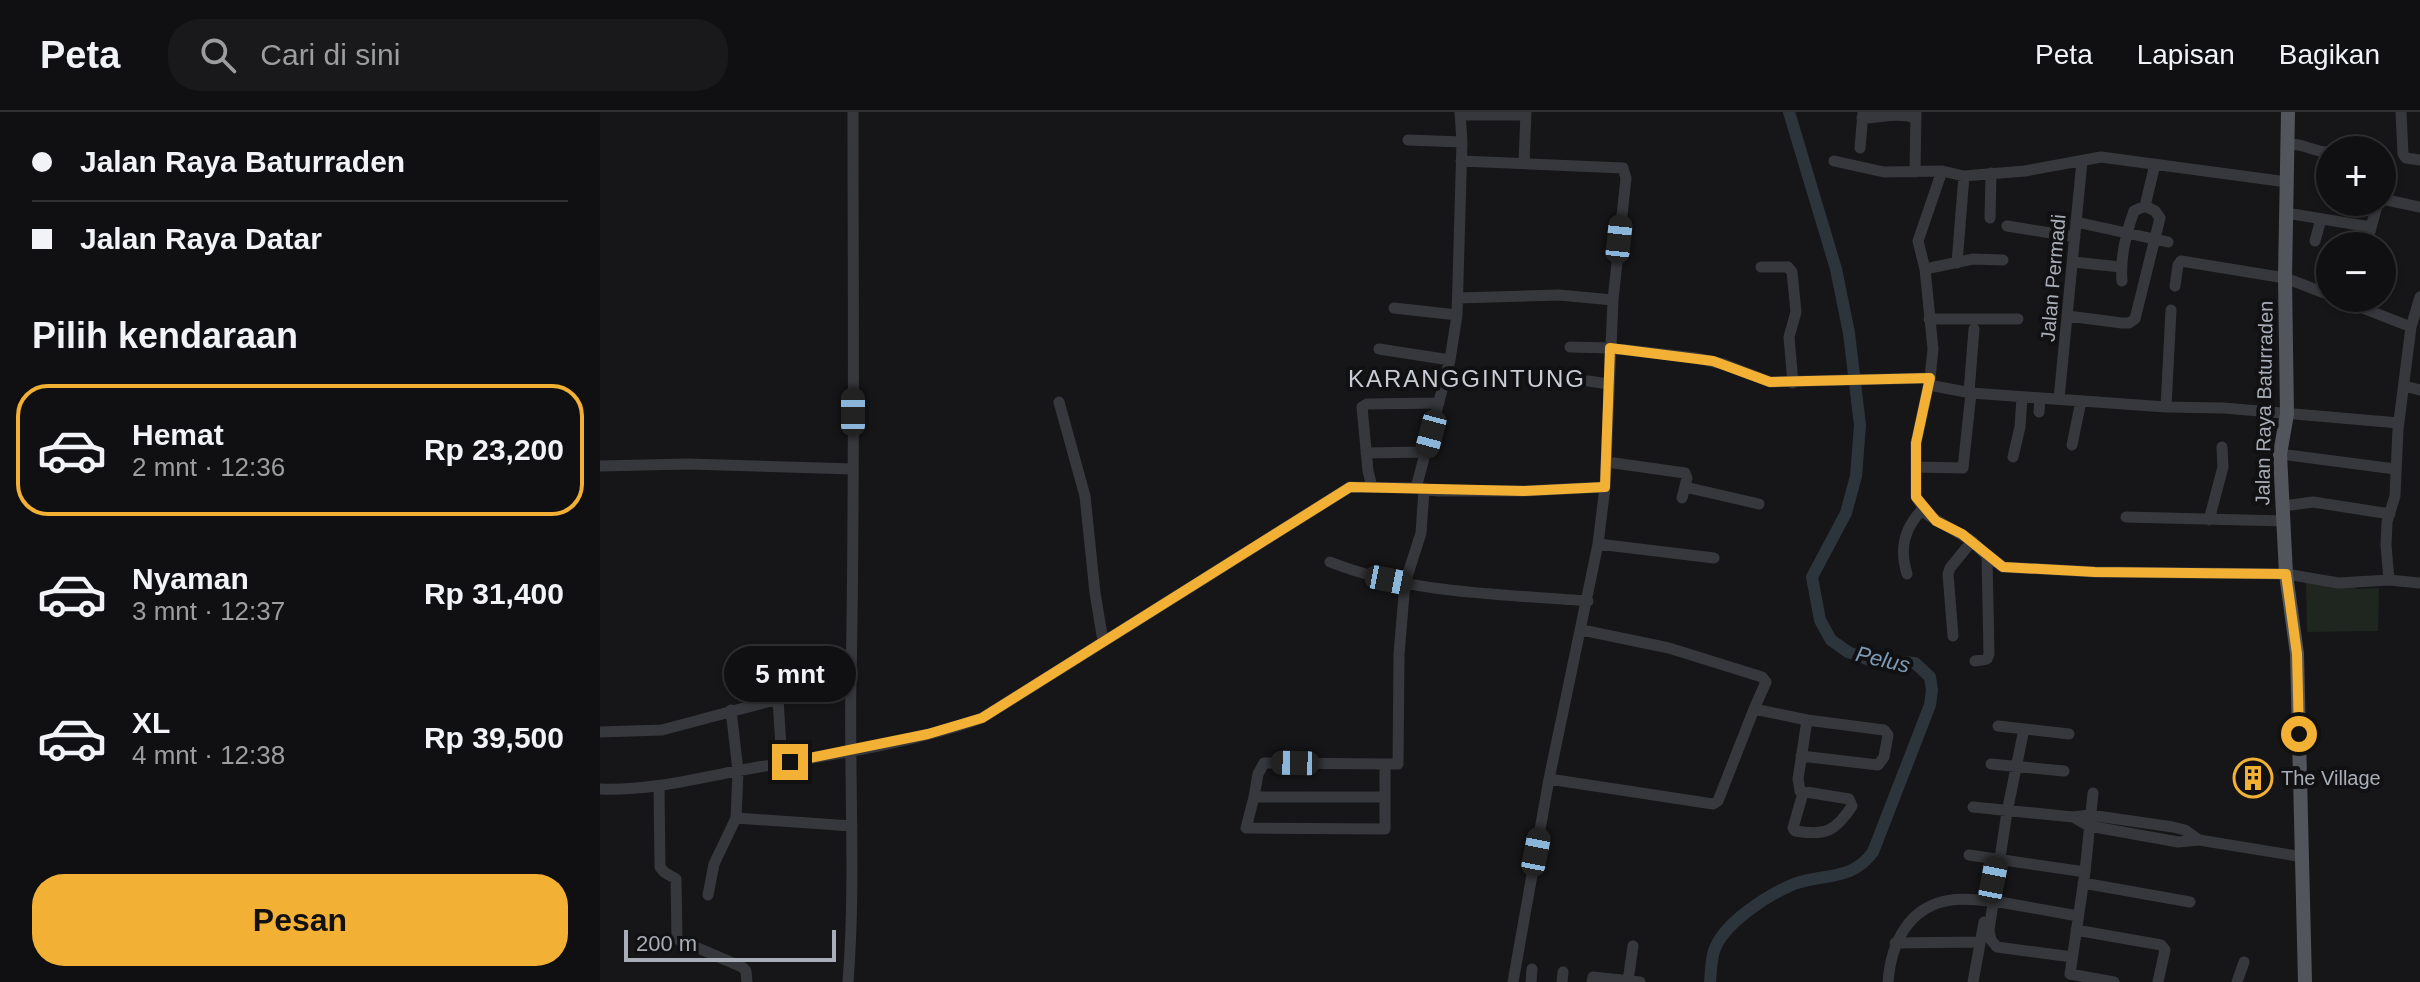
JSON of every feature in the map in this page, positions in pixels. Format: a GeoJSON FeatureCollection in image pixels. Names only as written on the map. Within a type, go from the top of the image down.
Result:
{"type":"FeatureCollection","features":[{"type":"Feature","properties":{"kind":"main road","name":"Jalan Raya Baturraden"},"geometry":{"type":"LineString","coordinates":[[2288,112],[2285,278],[2287,414],[2280,454],[2286,574],[2297,654],[2305,982]]}},
{"type":"Feature","properties":{"kind":"street"},"geometry":{"type":"LineString","coordinates":[[848,982],[852,913],[853,112]]}},
{"type":"Feature","properties":{"kind":"street"},"geometry":{"type":"LineString","coordinates":[[2401,112],[2403,154],[2406,158],[2420,160]]}},
{"type":"Feature","properties":{"kind":"street"},"geometry":{"type":"LineString","coordinates":[[1385,764],[1385,829],[1246,828],[1258,774],[1264,763],[1398,764],[1399,654],[1405,583],[1421,533],[1420,489],[1426,452],[1450,360],[1457,315],[1462,142],[1460,113],[1526,113],[1524,163]]}},
{"type":"Feature","properties":{"kind":"street"},"geometry":{"type":"LineString","coordinates":[[1860,148],[1863,115],[1888,118],[1915,115],[1915,172]]}},
{"type":"Feature","properties":{"kind":"street"},"geometry":{"type":"LineString","coordinates":[[1408,140],[1462,142]]}},
{"type":"Feature","properties":{"kind":"street"},"geometry":{"type":"LineString","coordinates":[[2288,144],[2305,145],[2316,151]]}},
{"type":"Feature","properties":{"kind":"street"},"geometry":{"type":"LineString","coordinates":[[1834,161],[1884,172],[1942,171],[1964,176],[2101,157],[2287,182]]}},
{"type":"Feature","properties":{"kind":"street"},"geometry":{"type":"LineString","coordinates":[[1461,161],[1623,168],[1626,172],[1613,300],[1607,462],[1598,544],[1549,779],[1513,982]]}},
{"type":"Feature","properties":{"kind":"street","name":"Jalan Permadi"},"geometry":{"type":"LineString","coordinates":[[2059,399],[2082,161]]}},
{"type":"Feature","properties":{"kind":"street"},"geometry":{"type":"LineString","coordinates":[[2145,206],[2155,164]]}},
{"type":"Feature","properties":{"kind":"street"},"geometry":{"type":"LineString","coordinates":[[1942,171],[1918,241],[1928,269],[1936,318],[1929,382],[1916,443],[1916,497],[1936,521],[1972,541],[2003,567],[2095,572],[2286,574],[2338,583],[2389,580],[2420,583]]}},
{"type":"Feature","properties":{"kind":"street"},"geometry":{"type":"LineString","coordinates":[[1990,218],[1991,173]]}},
{"type":"Feature","properties":{"kind":"street"},"geometry":{"type":"LineString","coordinates":[[1957,263],[1964,176]]}},
{"type":"Feature","properties":{"kind":"street"},"geometry":{"type":"LineString","coordinates":[[2396,203],[2420,207]]}},
{"type":"Feature","properties":{"kind":"street"},"geometry":{"type":"LineString","coordinates":[[2122,281],[2127,231],[2134,211],[2145,206]]}},
{"type":"Feature","properties":{"kind":"street"},"geometry":{"type":"LineString","coordinates":[[2068,316],[2133,322],[2159,214],[2145,206]]}},
{"type":"Feature","properties":{"kind":"street"},"geometry":{"type":"LineString","coordinates":[[2286,213],[2371,227]]}},
{"type":"Feature","properties":{"kind":"street"},"geometry":{"type":"LineString","coordinates":[[2370,232],[2375,216]]}},
{"type":"Feature","properties":{"kind":"street"},"geometry":{"type":"LineString","coordinates":[[2315,241],[2321,219]]}},
{"type":"Feature","properties":{"kind":"street"},"geometry":{"type":"LineString","coordinates":[[2076,222],[2168,242]]}},
{"type":"Feature","properties":{"kind":"street"},"geometry":{"type":"LineString","coordinates":[[2007,226],[2075,237]]}},
{"type":"Feature","properties":{"kind":"street"},"geometry":{"type":"LineString","coordinates":[[1928,269],[1973,259],[2003,260]]}},
{"type":"Feature","properties":{"kind":"street"},"geometry":{"type":"LineString","coordinates":[[2175,286],[2181,261],[2285,278],[2316,290]]}},
{"type":"Feature","properties":{"kind":"street"},"geometry":{"type":"LineString","coordinates":[[2073,262],[2121,267]]}},
{"type":"Feature","properties":{"kind":"street"},"geometry":{"type":"LineString","coordinates":[[1761,267],[1788,267],[1792,272],[1796,306],[1789,337],[1793,383]]}},
{"type":"Feature","properties":{"kind":"street"},"geometry":{"type":"LineString","coordinates":[[1458,298],[1559,295],[1613,300]]}},
{"type":"Feature","properties":{"kind":"street"},"geometry":{"type":"LineString","coordinates":[[2389,580],[2386,545],[2395,496],[2399,423],[2411,327],[2420,297]]}},
{"type":"Feature","properties":{"kind":"street"},"geometry":{"type":"LineString","coordinates":[[1394,308],[1457,315]]}},
{"type":"Feature","properties":{"kind":"street"},"geometry":{"type":"LineString","coordinates":[[2166,407],[2171,310]]}},
{"type":"Feature","properties":{"kind":"street"},"geometry":{"type":"LineString","coordinates":[[2377,312],[2411,327]]}},
{"type":"Feature","properties":{"kind":"street"},"geometry":{"type":"LineString","coordinates":[[1936,318],[2018,319]]}},
{"type":"Feature","properties":{"kind":"street"},"geometry":{"type":"LineString","coordinates":[[1916,467],[1963,468],[1974,329]]}},
{"type":"Feature","properties":{"kind":"street"},"geometry":{"type":"LineString","coordinates":[[1570,347],[1610,348],[1713,361],[1758,380],[1793,383],[1871,380],[1929,382],[1970,393],[2166,407],[2224,408],[2399,423]]}},
{"type":"Feature","properties":{"kind":"street"},"geometry":{"type":"LineString","coordinates":[[1379,349],[1450,360]]}},
{"type":"Feature","properties":{"kind":"street"},"geometry":{"type":"LineString","coordinates":[[1588,381],[1609,384]]}},
{"type":"Feature","properties":{"kind":"street"},"geometry":{"type":"LineString","coordinates":[[2404,386],[2420,390]]}},
{"type":"Feature","properties":{"kind":"street"},"geometry":{"type":"LineString","coordinates":[[2013,457],[2020,427],[2022,397]]}},
{"type":"Feature","properties":{"kind":"street"},"geometry":{"type":"LineString","coordinates":[[2039,412],[2040,398]]}},
{"type":"Feature","properties":{"kind":"street"},"geometry":{"type":"LineString","coordinates":[[2072,445],[2081,401]]}},
{"type":"Feature","properties":{"kind":"street"},"geometry":{"type":"LineString","coordinates":[[1059,402],[1085,496],[1103,641]]}},
{"type":"Feature","properties":{"kind":"street"},"geometry":{"type":"LineString","coordinates":[[1372,487],[1361,411],[1363,405],[1439,403]]}},
{"type":"Feature","properties":{"kind":"street"},"geometry":{"type":"LineString","coordinates":[[2209,520],[2223,467],[2222,447]]}},
{"type":"Feature","properties":{"kind":"street"},"geometry":{"type":"LineString","coordinates":[[1366,453],[1426,452]]}},
{"type":"Feature","properties":{"kind":"street"},"geometry":{"type":"LineString","coordinates":[[2280,454],[2395,469]]}},
{"type":"Feature","properties":{"kind":"street"},"geometry":{"type":"LineString","coordinates":[[1607,462],[1685,473],[1684,493],[1759,504]]}},
{"type":"Feature","properties":{"kind":"street"},"geometry":{"type":"LineString","coordinates":[[600,466],[688,464],[853,469]]}},
{"type":"Feature","properties":{"kind":"street"},"geometry":{"type":"LineString","coordinates":[[600,789],[634,790],[659,786],[928,734],[982,718],[1350,487],[1524,491],[1605,487]]}},
{"type":"Feature","properties":{"kind":"street"},"geometry":{"type":"LineString","coordinates":[[2126,517],[2209,520],[2283,514],[2313,502],[2390,514]]}},
{"type":"Feature","properties":{"kind":"street"},"geometry":{"type":"LineString","coordinates":[[1907,574],[1902,548],[1913,522],[1924,508]]}},
{"type":"Feature","properties":{"kind":"street"},"geometry":{"type":"LineString","coordinates":[[1953,636],[1948,574],[1972,541]]}},
{"type":"Feature","properties":{"kind":"street"},"geometry":{"type":"LineString","coordinates":[[1598,544],[1714,558]]}},
{"type":"Feature","properties":{"kind":"street"},"geometry":{"type":"LineString","coordinates":[[1975,661],[1987,659],[1989,654],[1987,556]]}},
{"type":"Feature","properties":{"kind":"street"},"geometry":{"type":"LineString","coordinates":[[1330,562],[1374,577],[1405,583],[1588,601]]}},
{"type":"Feature","properties":{"kind":"street"},"geometry":{"type":"LineString","coordinates":[[1549,779],[1713,804],[1718,801],[1766,682],[1762,677],[1669,648],[1582,630]]}},
{"type":"Feature","properties":{"kind":"street"},"geometry":{"type":"LineString","coordinates":[[600,732],[662,730],[779,699],[782,763]]}},
{"type":"Feature","properties":{"kind":"street"},"geometry":{"type":"LineString","coordinates":[[1754,709],[1807,720],[1884,730],[1887,738],[1884,757],[1878,765],[1801,756]]}},
{"type":"Feature","properties":{"kind":"street"},"geometry":{"type":"LineString","coordinates":[[708,895],[714,864],[736,818],[738,771],[731,710]]}},
{"type":"Feature","properties":{"kind":"street"},"geometry":{"type":"LineString","coordinates":[[1803,793],[1793,826],[1795,831],[1827,833],[1852,806],[1849,799],[1803,793],[1799,789],[1807,720]]}},
{"type":"Feature","properties":{"kind":"street"},"geometry":{"type":"LineString","coordinates":[[1998,726],[2069,734]]}},
{"type":"Feature","properties":{"kind":"street"},"geometry":{"type":"LineString","coordinates":[[1973,982],[2024,729]]}},
{"type":"Feature","properties":{"kind":"street"},"geometry":{"type":"LineString","coordinates":[[1991,764],[2064,771]]}},
{"type":"Feature","properties":{"kind":"street"},"geometry":{"type":"LineString","coordinates":[[659,786],[660,867],[676,879],[677,939],[742,967],[746,971],[747,982]]}},
{"type":"Feature","properties":{"kind":"street"},"geometry":{"type":"LineString","coordinates":[[2064,982],[2084,878],[2093,793]]}},
{"type":"Feature","properties":{"kind":"street"},"geometry":{"type":"LineString","coordinates":[[1254,797],[1385,797]]}},
{"type":"Feature","properties":{"kind":"street"},"geometry":{"type":"LineString","coordinates":[[1973,807],[2073,817],[2173,841],[2199,840],[2303,857]]}},
{"type":"Feature","properties":{"kind":"street"},"geometry":{"type":"LineString","coordinates":[[736,818],[852,826]]}},
{"type":"Feature","properties":{"kind":"street"},"geometry":{"type":"LineString","coordinates":[[2089,820],[2175,828],[2185,830],[2199,840]]}},
{"type":"Feature","properties":{"kind":"street"},"geometry":{"type":"LineString","coordinates":[[2173,841],[2175,828]]}},
{"type":"Feature","properties":{"kind":"street"},"geometry":{"type":"LineString","coordinates":[[1969,855],[2190,902]]}},
{"type":"Feature","properties":{"kind":"street"},"geometry":{"type":"LineString","coordinates":[[1888,982],[1895,943],[1906,925],[1929,907],[1953,899],[1991,901],[2078,916]]}},
{"type":"Feature","properties":{"kind":"street"},"geometry":{"type":"LineString","coordinates":[[1991,901],[1989,930],[1994,945],[2069,957]]}},
{"type":"Feature","properties":{"kind":"street"},"geometry":{"type":"LineString","coordinates":[[2076,930],[2161,945],[2165,950],[2158,982]]}},
{"type":"Feature","properties":{"kind":"street"},"geometry":{"type":"LineString","coordinates":[[1895,943],[1980,942]]}},
{"type":"Feature","properties":{"kind":"street"},"geometry":{"type":"LineString","coordinates":[[1592,982],[1593,977],[1634,981],[1633,946]]}},
{"type":"Feature","properties":{"kind":"street"},"geometry":{"type":"LineString","coordinates":[[2069,957],[2071,975],[2114,982]]}},
{"type":"Feature","properties":{"kind":"street"},"geometry":{"type":"LineString","coordinates":[[2237,982],[2244,962]]}},
{"type":"Feature","properties":{"kind":"shaded area"},"geometry":{"type":"Polygon","coordinates":[[[2306,583],[2354,584],[2356,589],[2379,588],[2378,631],[2307,632],[2306,583]]]}},
{"type":"Feature","properties":{"kind":"waterway","name":"Pelus"},"geometry":{"type":"LineString","coordinates":[[1710,982],[1713,955],[1719,941],[1736,920],[1794,884],[1846,872],[1864,862],[1873,852],[1930,705],[1932,690],[1930,677],[1915,663],[1869,660],[1848,652],[1831,640],[1820,620],[1812,577],[1846,513],[1856,476],[1860,425],[1849,333],[1836,269],[1789,112]]}},
{"type":"Feature","properties":{"kind":"place","name":"The Village"},"geometry":{"type":"Point","coordinates":[2253,778]}},
{"type":"Feature","properties":{"kind":"district","name":"KARANGGINTUNG"},"geometry":{"type":"Point","coordinates":[1467,379]}},
{"type":"Feature","properties":{"kind":"route"},"geometry":{"type":"LineString","coordinates":[[790,762],[928,734],[982,718],[1350,487],[1524,491],[1605,487],[1610,348],[1713,361],[1770,382],[1930,378],[1916,443],[1916,497],[1928,515],[1962,534],[2003,567],[2095,572],[2286,574],[2297,654],[2299,734]]}}]}
